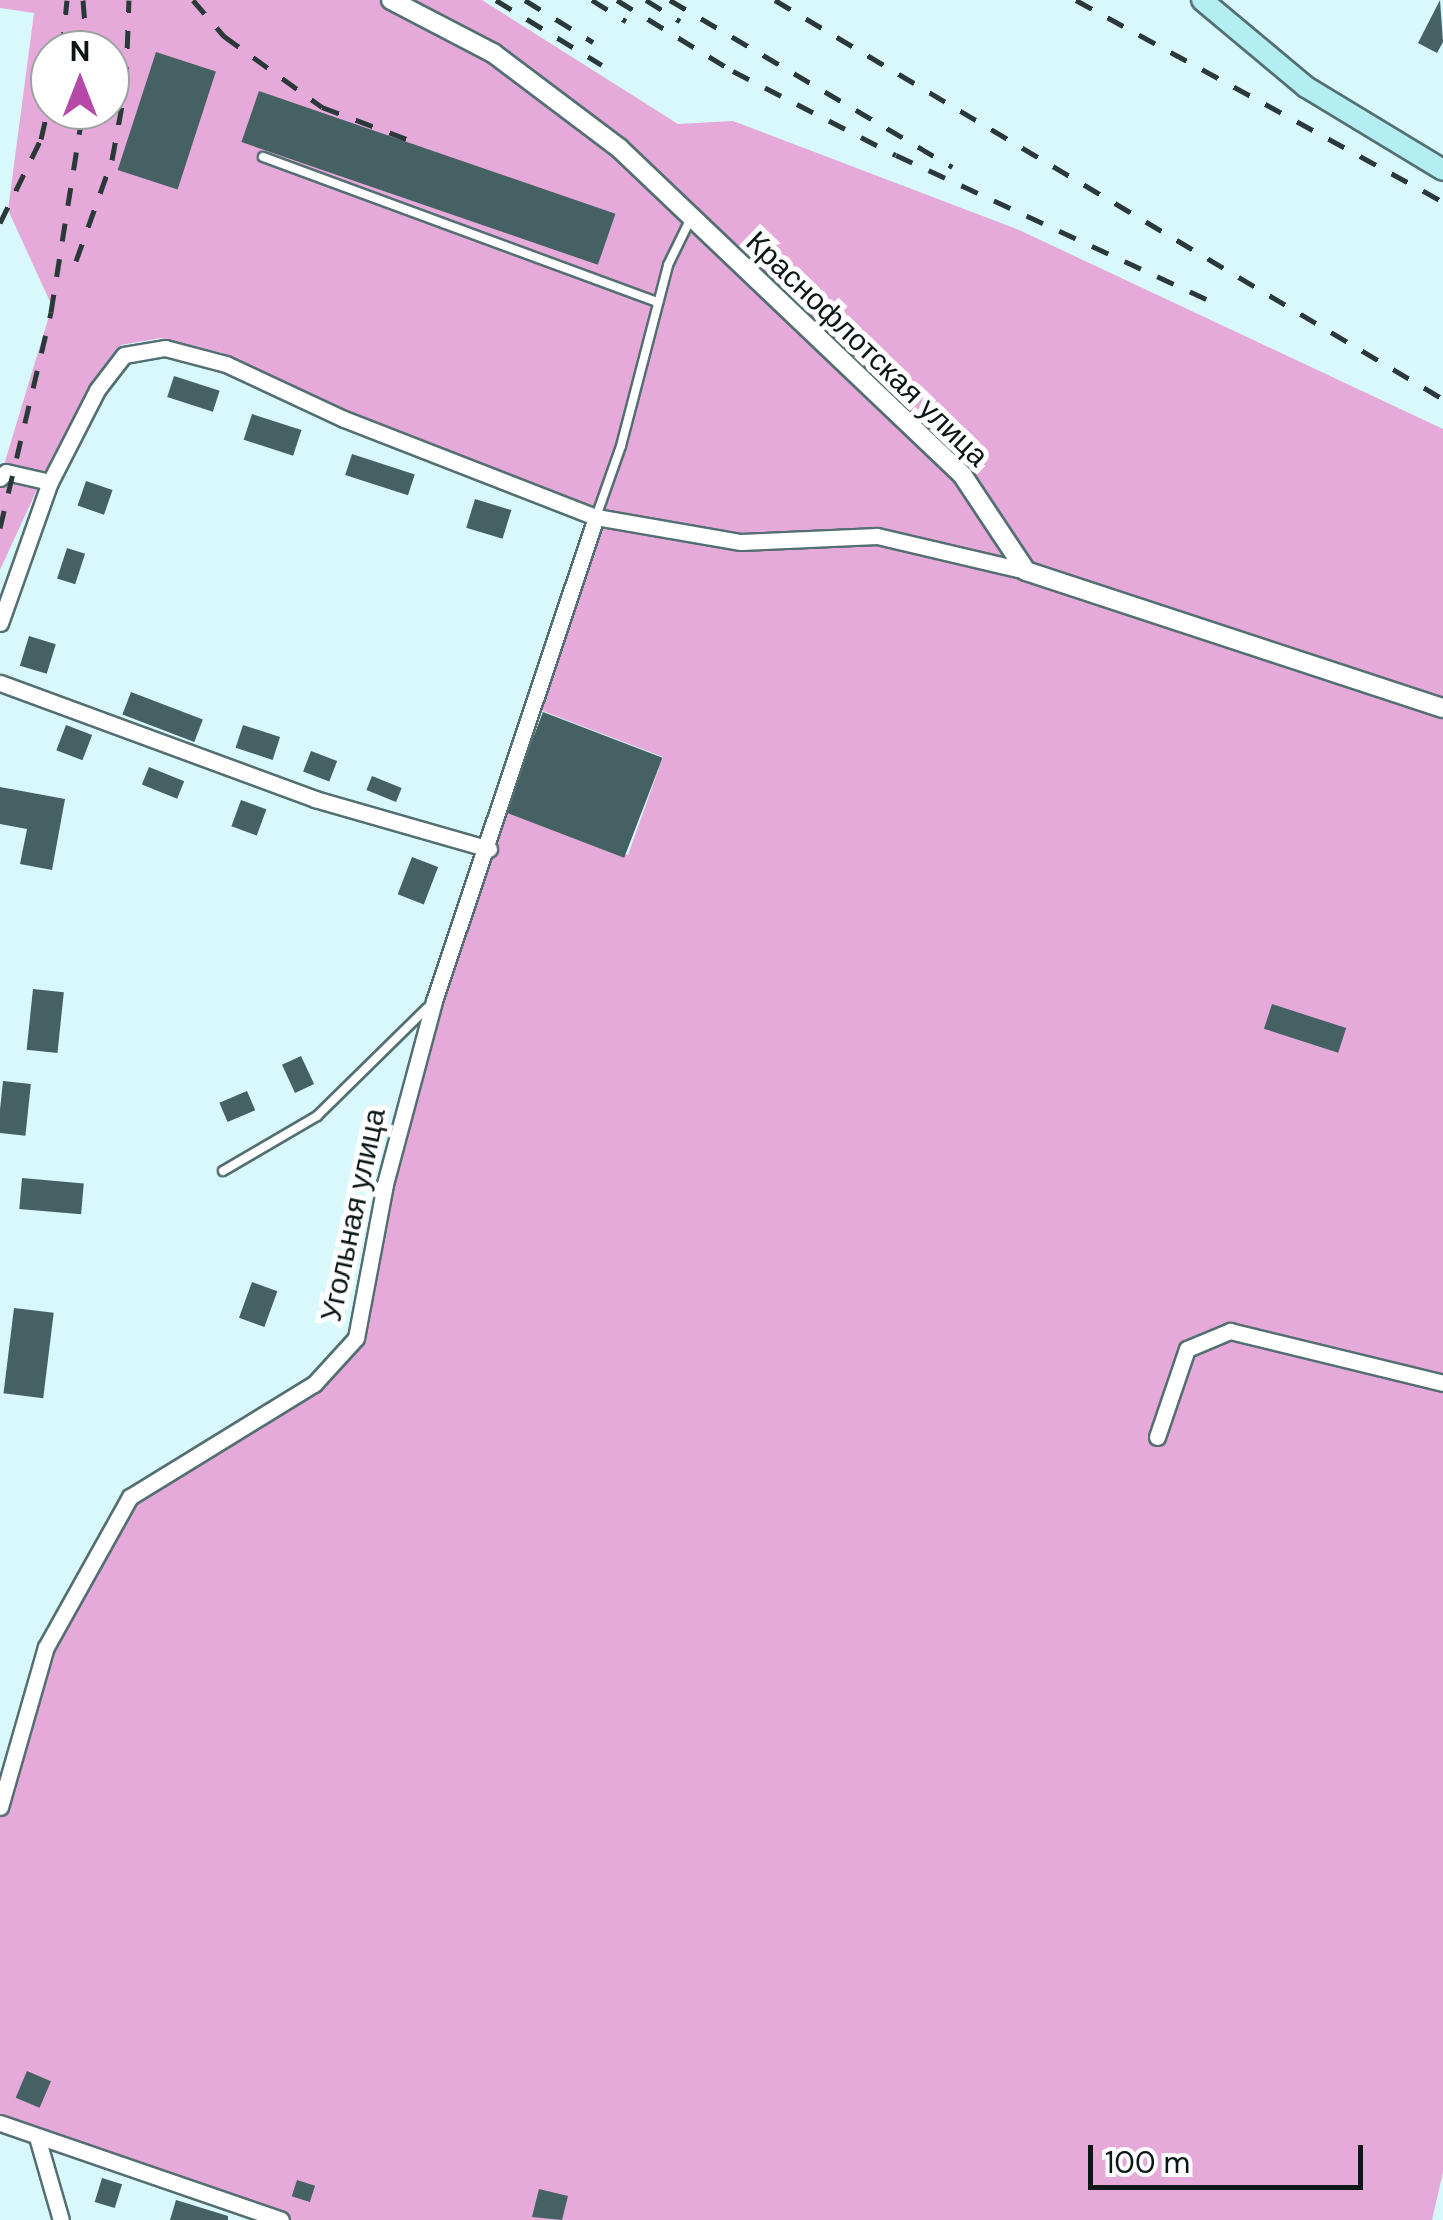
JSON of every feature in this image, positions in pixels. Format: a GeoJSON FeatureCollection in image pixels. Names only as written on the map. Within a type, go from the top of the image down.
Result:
{"type":"FeatureCollection","features":[{"type":"Feature","properties":{"kind":"main road"},"geometry":{"type":"LineString","coordinates":[[1202,0],[1306,87],[1443,170]]}},
{"type":"Feature","properties":{"kind":"street","name":"Краснофлотская улица"},"geometry":{"type":"LineString","coordinates":[[391,0],[493,53],[619,148],[963,476],[1026,571]]}},
{"type":"Feature","properties":{"kind":"street"},"geometry":{"type":"LineString","coordinates":[[0,623],[50,482],[97,390],[124,356],[165,348],[226,364],[344,419],[596,517],[741,542],[877,536],[1026,571],[1443,708]]}},
{"type":"Feature","properties":{"kind":"street"},"geometry":{"type":"LineString","coordinates":[[0,478],[6,472],[50,482]]}},
{"type":"Feature","properties":{"kind":"street","name":"Угольная улица"},"geometry":{"type":"LineString","coordinates":[[0,1808],[46,1647],[130,1497],[314,1384],[356,1338],[385,1184],[434,1002],[489,849],[596,517]]}},
{"type":"Feature","properties":{"kind":"street"},"geometry":{"type":"LineString","coordinates":[[0,684],[315,798],[489,849]]}},
{"type":"Feature","properties":{"kind":"street"},"geometry":{"type":"LineString","coordinates":[[1156,1436],[1188,1349],[1230,1331],[1443,1384]]}},
{"type":"Feature","properties":{"kind":"street"},"geometry":{"type":"LineString","coordinates":[[0,2123],[281,2220]]}},
{"type":"Feature","properties":{"kind":"street"},"geometry":{"type":"LineString","coordinates":[[37,2137],[61,2220]]}},
{"type":"Feature","properties":{"kind":"lane"},"geometry":{"type":"LineString","coordinates":[[263,157],[658,302]]}},
{"type":"Feature","properties":{"kind":"lane"},"geometry":{"type":"LineString","coordinates":[[596,517],[679,234],[692,217]]}},
{"type":"Feature","properties":{"kind":"lane"},"geometry":{"type":"LineString","coordinates":[[223,1171],[317,1116],[434,1002]]}},
{"type":"Feature","properties":{"kind":"shaded area"},"geometry":{"type":"Polygon","coordinates":[[[0,0],[482,0],[678,124],[733,121],[1019,230],[1443,429],[1443,2172],[1432,2220],[281,2220],[0,2123],[0,1807],[46,1647],[130,1497],[314,1384],[356,1338],[415,1067],[502,810],[628,855],[663,757],[535,708],[596,517],[344,419],[223,353],[161,338],[121,345],[94,379],[52,457],[0,570],[0,478],[52,306],[8,210],[30,43],[30,130],[130,130],[130,30],[32,30],[34,13],[0,8],[0,0]]]}},
{"type":"Feature","properties":{"kind":"building"},"geometry":{"type":"Polygon","coordinates":[[[1440,0],[1443,42],[1437,53],[1418,43],[1440,0]]]}},
{"type":"Feature","properties":{"kind":"building"},"geometry":{"type":"Polygon","coordinates":[[[156,52],[216,71],[178,189],[118,170],[156,52]]]}},
{"type":"Feature","properties":{"kind":"building"},"geometry":{"type":"Polygon","coordinates":[[[259,91],[615,214],[598,265],[241,142],[259,91]]]}},
{"type":"Feature","properties":{"kind":"building"},"geometry":{"type":"Polygon","coordinates":[[[174,376],[220,391],[213,412],[167,397],[174,376]]]}},
{"type":"Feature","properties":{"kind":"building"},"geometry":{"type":"Polygon","coordinates":[[[252,414],[301,430],[293,456],[244,440],[252,414]]]}},
{"type":"Feature","properties":{"kind":"building"},"geometry":{"type":"Polygon","coordinates":[[[352,454],[415,474],[408,495],[345,475],[352,454]]]}},
{"type":"Feature","properties":{"kind":"building"},"geometry":{"type":"Polygon","coordinates":[[[86,481],[112,490],[104,515],[78,506],[86,481]]]}},
{"type":"Feature","properties":{"kind":"building"},"geometry":{"type":"Polygon","coordinates":[[[475,499],[511,510],[503,539],[466,528],[475,499]]]}},
{"type":"Feature","properties":{"kind":"building"},"geometry":{"type":"Polygon","coordinates":[[[67,548],[85,554],[75,584],[57,578],[67,548]]]}},
{"type":"Feature","properties":{"kind":"building"},"geometry":{"type":"Polygon","coordinates":[[[29,636],[56,644],[47,674],[20,666],[29,636]]]}},
{"type":"Feature","properties":{"kind":"building"},"geometry":{"type":"Polygon","coordinates":[[[131,692],[203,720],[194,742],[122,714],[131,692]]]}},
{"type":"Feature","properties":{"kind":"building"},"geometry":{"type":"Polygon","coordinates":[[[543,712],[662,758],[624,858],[505,812],[543,712]]]}},
{"type":"Feature","properties":{"kind":"building"},"geometry":{"type":"Polygon","coordinates":[[[66,725],[92,735],[82,760],[56,750],[66,725]]]}},
{"type":"Feature","properties":{"kind":"building"},"geometry":{"type":"Polygon","coordinates":[[[243,725],[280,737],[273,760],[236,748],[243,725]]]}},
{"type":"Feature","properties":{"kind":"building"},"geometry":{"type":"Polygon","coordinates":[[[311,751],[337,761],[329,782],[303,772],[311,751]]]}},
{"type":"Feature","properties":{"kind":"building"},"geometry":{"type":"Polygon","coordinates":[[[149,767],[184,781],[177,799],[142,785],[149,767]]]}},
{"type":"Feature","properties":{"kind":"building"},"geometry":{"type":"Polygon","coordinates":[[[372,776],[402,788],[396,802],[366,790],[372,776]]]}},
{"type":"Feature","properties":{"kind":"building"},"geometry":{"type":"Polygon","coordinates":[[[0,787],[65,799],[52,870],[20,864],[27,829],[0,824],[0,787]]]}},
{"type":"Feature","properties":{"kind":"building"},"geometry":{"type":"Polygon","coordinates":[[[241,800],[266,809],[257,836],[231,826],[241,800]]]}},
{"type":"Feature","properties":{"kind":"building"},"geometry":{"type":"Polygon","coordinates":[[[412,857],[438,867],[424,904],[398,894],[412,857]]]}},
{"type":"Feature","properties":{"kind":"building"},"geometry":{"type":"Polygon","coordinates":[[[33,989],[64,992],[57,1053],[27,1050],[33,989]]]}},
{"type":"Feature","properties":{"kind":"building"},"geometry":{"type":"Polygon","coordinates":[[[1272,1004],[1346,1028],[1338,1053],[1264,1029],[1272,1004]]]}},
{"type":"Feature","properties":{"kind":"building"},"geometry":{"type":"Polygon","coordinates":[[[301,1056],[314,1084],[295,1093],[282,1065],[301,1056]]]}},
{"type":"Feature","properties":{"kind":"building"},"geometry":{"type":"Polygon","coordinates":[[[3,1081],[31,1084],[25,1136],[0,1133],[3,1081]]]}},
{"type":"Feature","properties":{"kind":"building"},"geometry":{"type":"Polygon","coordinates":[[[247,1091],[255,1110],[228,1122],[219,1103],[247,1091]]]}},
{"type":"Feature","properties":{"kind":"building"},"geometry":{"type":"Polygon","coordinates":[[[22,1178],[84,1183],[81,1214],[19,1209],[22,1178]]]}},
{"type":"Feature","properties":{"kind":"building"},"geometry":{"type":"Polygon","coordinates":[[[252,1282],[277,1291],[264,1327],[239,1318],[252,1282]]]}},
{"type":"Feature","properties":{"kind":"building"},"geometry":{"type":"Polygon","coordinates":[[[14,1308],[54,1313],[43,1398],[4,1393],[14,1308]]]}},
{"type":"Feature","properties":{"kind":"building"},"geometry":{"type":"Polygon","coordinates":[[[27,2071],[51,2081],[40,2108],[16,2098],[27,2071]]]}},
{"type":"Feature","properties":{"kind":"building"},"geometry":{"type":"Polygon","coordinates":[[[102,2178],[122,2184],[115,2208],[95,2202],[102,2178]]]}},
{"type":"Feature","properties":{"kind":"building"},"geometry":{"type":"Polygon","coordinates":[[[297,2180],[315,2186],[310,2202],[292,2196],[297,2180]]]}},
{"type":"Feature","properties":{"kind":"building"},"geometry":{"type":"Polygon","coordinates":[[[539,2189],[568,2196],[562,2220],[532,2217],[539,2189]]]}},
{"type":"Feature","properties":{"kind":"building"},"geometry":{"type":"Polygon","coordinates":[[[176,2200],[228,2216],[228,2220],[170,2220],[176,2200]]]}},
{"type":"Feature","properties":{"kind":"railway"},"geometry":{"type":"LineString","coordinates":[[64,30],[67,0]]}},
{"type":"Feature","properties":{"kind":"railway"},"geometry":{"type":"LineString","coordinates":[[83,0],[85,30]]}},
{"type":"Feature","properties":{"kind":"railway"},"geometry":{"type":"LineString","coordinates":[[76,261],[112,160],[126,84],[129,0]]}},
{"type":"Feature","properties":{"kind":"railway"},"geometry":{"type":"LineString","coordinates":[[193,0],[224,36],[322,107],[420,144]]}},
{"type":"Feature","properties":{"kind":"railway"},"geometry":{"type":"LineString","coordinates":[[496,0],[602,65]]}},
{"type":"Feature","properties":{"kind":"railway"},"geometry":{"type":"LineString","coordinates":[[525,0],[593,42]]}},
{"type":"Feature","properties":{"kind":"railway"},"geometry":{"type":"LineString","coordinates":[[592,0],[626,21]]}},
{"type":"Feature","properties":{"kind":"railway"},"geometry":{"type":"LineString","coordinates":[[617,0],[733,71],[896,155],[1206,299]]}},
{"type":"Feature","properties":{"kind":"railway"},"geometry":{"type":"LineString","coordinates":[[646,0],[680,21]]}},
{"type":"Feature","properties":{"kind":"railway"},"geometry":{"type":"LineString","coordinates":[[670,0],[952,167]]}},
{"type":"Feature","properties":{"kind":"railway"},"geometry":{"type":"LineString","coordinates":[[775,0],[1443,399]]}},
{"type":"Feature","properties":{"kind":"railway"},"geometry":{"type":"LineString","coordinates":[[1076,0],[1443,202]]}},
{"type":"Feature","properties":{"kind":"railway"},"geometry":{"type":"LineString","coordinates":[[0,223],[43,130]]}},
{"type":"Feature","properties":{"kind":"railway"},"geometry":{"type":"LineString","coordinates":[[0,528],[51,312],[80,130]]}}]}
